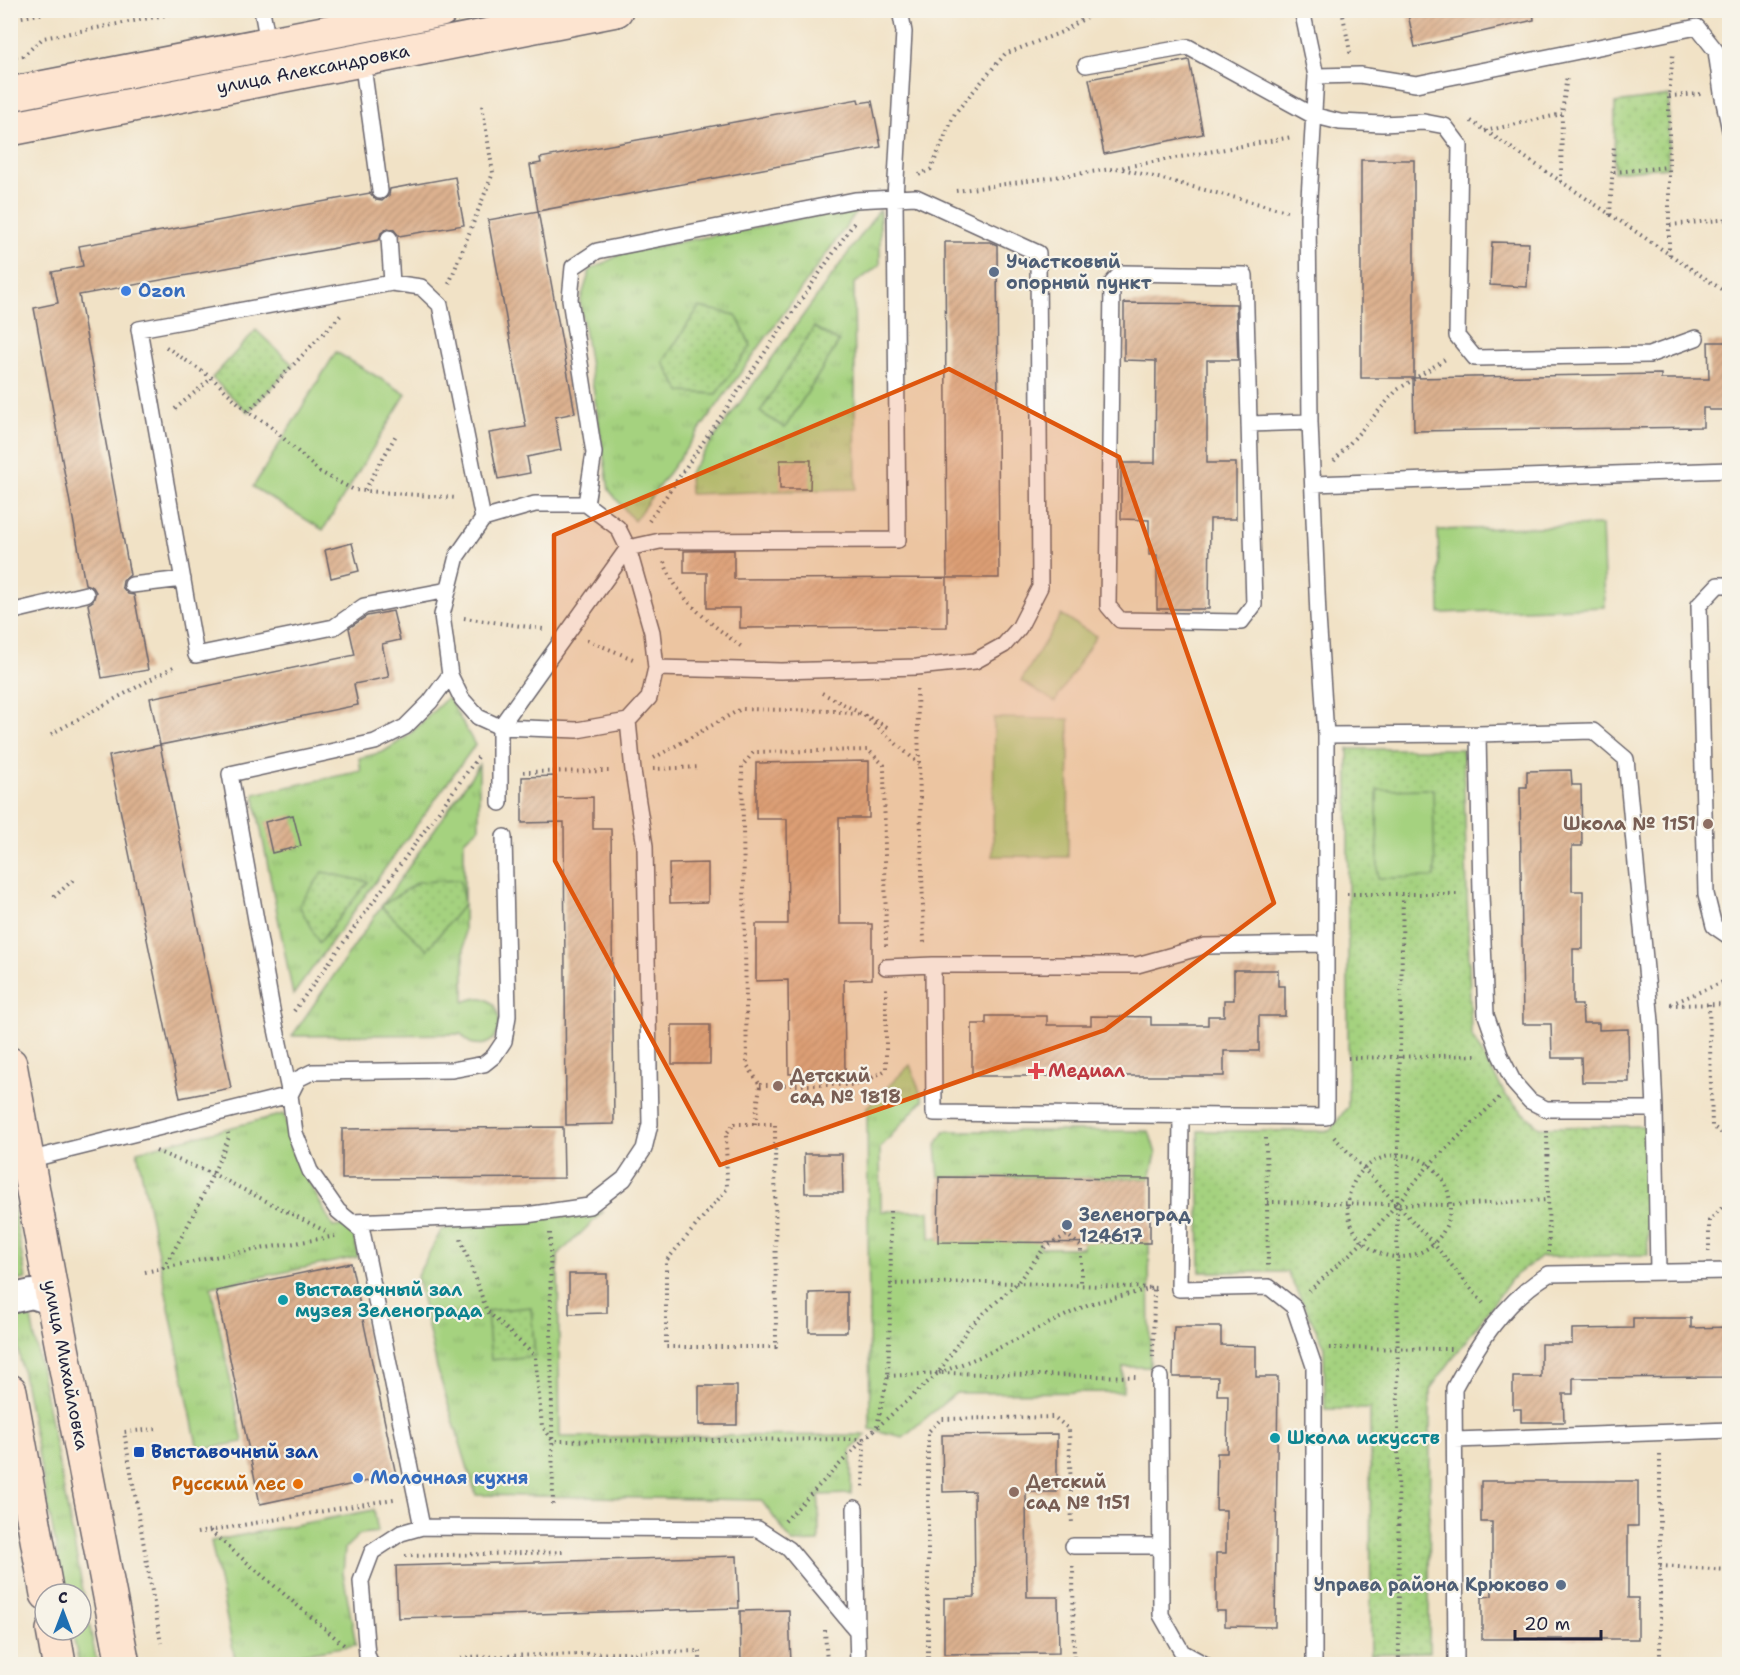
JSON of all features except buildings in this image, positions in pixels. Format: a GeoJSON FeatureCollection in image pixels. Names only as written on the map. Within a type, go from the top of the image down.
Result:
{"type":"FeatureCollection","features":[{"type":"Feature","properties":{"kind":"main road","name":"улица Александровка"},"geometry":{"type":"LineString","coordinates":[[10,93],[441,10]]}},
{"type":"Feature","properties":{"kind":"main road","name":"улица Александровка"},"geometry":{"type":"LineString","coordinates":[[10,129],[616,10]]}},
{"type":"Feature","properties":{"kind":"main road","name":"улица Михайловка"},"geometry":{"type":"LineString","coordinates":[[10,1064],[123,1665]]}},
{"type":"Feature","properties":{"kind":"main road"},"geometry":{"type":"LineString","coordinates":[[10,1391],[45,1582]]}},
{"type":"Feature","properties":{"kind":"main road"},"geometry":{"type":"LineString","coordinates":[[55,1642],[59,1665]]}},
{"type":"Feature","properties":{"kind":"street"},"geometry":{"type":"LineString","coordinates":[[10,1299],[32,1294],[53,1302]]}},
{"type":"Feature","properties":{"kind":"lane"},"geometry":{"type":"LineString","coordinates":[[262,10],[268,43]]}},
{"type":"Feature","properties":{"kind":"lane"},"geometry":{"type":"LineString","coordinates":[[500,803],[500,728],[628,548],[660,542],[898,540],[895,193],[904,32],[900,10]]}},
{"type":"Feature","properties":{"kind":"lane"},"geometry":{"type":"LineString","coordinates":[[933,965],[934,1113],[1326,1117],[1328,1059],[1326,735],[1318,616],[1310,422],[1308,216],[1316,76],[1302,10]]}},
{"type":"Feature","properties":{"kind":"lane"},"geometry":{"type":"LineString","coordinates":[[1316,76],[1360,75],[1416,84],[1697,27],[1716,51],[1730,130]]}},
{"type":"Feature","properties":{"kind":"lane"},"geometry":{"type":"LineString","coordinates":[[1086,65],[1188,47],[1312,115],[1340,122],[1382,124],[1425,122],[1445,126],[1460,146],[1457,336],[1475,358],[1649,354],[1696,338]]}},
{"type":"Feature","properties":{"kind":"lane"},"geometry":{"type":"LineString","coordinates":[[362,59],[380,191]]}},
{"type":"Feature","properties":{"kind":"lane"},"geometry":{"type":"LineString","coordinates":[[586,504],[594,453],[570,300],[573,267],[597,251],[895,193],[916,197],[1038,252],[1040,587],[1019,628],[1004,645],[975,661],[917,667],[781,671],[656,668]]}},
{"type":"Feature","properties":{"kind":"lane"},"geometry":{"type":"LineString","coordinates":[[389,238],[392,283]]}},
{"type":"Feature","properties":{"kind":"lane"},"geometry":{"type":"LineString","coordinates":[[1121,273],[1245,275],[1250,424],[1254,605],[1241,622],[1120,620],[1108,606],[1108,594],[1112,283],[1121,273]]}},
{"type":"Feature","properties":{"kind":"lane"},"geometry":{"type":"LineString","coordinates":[[448,590],[364,606],[334,627],[196,655],[139,329],[392,283],[421,287],[440,305],[483,519]]}},
{"type":"Feature","properties":{"kind":"lane"},"geometry":{"type":"LineString","coordinates":[[1250,424],[1310,422]]}},
{"type":"Feature","properties":{"kind":"lane"},"geometry":{"type":"LineString","coordinates":[[1313,484],[1730,470]]}},
{"type":"Feature","properties":{"kind":"lane"},"geometry":{"type":"LineString","coordinates":[[536,504],[586,504],[618,528],[628,548],[652,632],[656,668],[649,698],[628,721],[577,730],[500,728],[478,717],[462,699],[450,675],[442,615],[457,556],[483,519],[536,504]]}},
{"type":"Feature","properties":{"kind":"lane"},"geometry":{"type":"LineString","coordinates":[[132,585],[183,579]]}},
{"type":"Feature","properties":{"kind":"lane"},"geometry":{"type":"LineString","coordinates":[[1730,585],[1718,585],[1699,605],[1706,894],[1714,926],[1730,937]]}},
{"type":"Feature","properties":{"kind":"lane"},"geometry":{"type":"LineString","coordinates":[[10,612],[86,594]]}},
{"type":"Feature","properties":{"kind":"lane"},"geometry":{"type":"LineString","coordinates":[[422,1527],[357,1226],[338,1211],[310,1171],[295,1133],[290,1095],[230,774],[375,742],[405,728],[430,702],[450,675]]}},
{"type":"Feature","properties":{"kind":"lane"},"geometry":{"type":"LineString","coordinates":[[357,1226],[526,1215],[589,1206],[624,1179],[644,1149],[650,1124],[645,846],[628,721]]}},
{"type":"Feature","properties":{"kind":"lane"},"geometry":{"type":"LineString","coordinates":[[1326,735],[1593,731],[1626,759],[1651,1022],[1658,1271]]}},
{"type":"Feature","properties":{"kind":"lane"},"geometry":{"type":"LineString","coordinates":[[1478,734],[1486,1015],[1500,1055],[1514,1083],[1530,1101],[1546,1109],[1655,1109]]}},
{"type":"Feature","properties":{"kind":"lane"},"geometry":{"type":"LineString","coordinates":[[290,1095],[298,1078],[312,1072],[452,1070],[484,1064],[494,1056],[504,1041],[508,1016],[504,837]]}},
{"type":"Feature","properties":{"kind":"lane"},"geometry":{"type":"LineString","coordinates":[[886,968],[933,965],[1137,965],[1204,946],[1326,944]]}},
{"type":"Feature","properties":{"kind":"lane"},"geometry":{"type":"LineString","coordinates":[[28,1160],[290,1095]]}},
{"type":"Feature","properties":{"kind":"lane"},"geometry":{"type":"LineString","coordinates":[[1181,1116],[1179,1289],[1269,1287],[1294,1307],[1314,1366],[1314,1665]]}},
{"type":"Feature","properties":{"kind":"lane"},"geometry":{"type":"LineString","coordinates":[[1456,1665],[1454,1388],[1475,1350],[1497,1320],[1533,1283],[1549,1274],[1730,1270]]}},
{"type":"Feature","properties":{"kind":"lane"},"geometry":{"type":"LineString","coordinates":[[1156,1377],[1161,1615],[1182,1652],[1204,1665]]}},
{"type":"Feature","properties":{"kind":"lane"},"geometry":{"type":"LineString","coordinates":[[1455,1440],[1730,1430]]}},
{"type":"Feature","properties":{"kind":"lane"},"geometry":{"type":"LineString","coordinates":[[855,1508],[858,1665]]}},
{"type":"Feature","properties":{"kind":"lane"},"geometry":{"type":"LineString","coordinates":[[371,1665],[367,1655],[361,1581],[372,1552],[401,1533],[422,1527],[758,1529],[789,1549],[858,1631]]}},
{"type":"Feature","properties":{"kind":"lane"},"geometry":{"type":"LineString","coordinates":[[1073,1546],[1161,1546]]}},
{"type":"Feature","properties":{"kind":"path"},"geometry":{"type":"LineString","coordinates":[[10,19],[63,10]]}},
{"type":"Feature","properties":{"kind":"path"},"geometry":{"type":"LineString","coordinates":[[10,58],[24,56],[44,38],[192,10]]}},
{"type":"Feature","properties":{"kind":"path"},"geometry":{"type":"LineString","coordinates":[[895,193],[931,169],[955,112],[1005,54],[1062,32],[1098,10]]}},
{"type":"Feature","properties":{"kind":"path"},"geometry":{"type":"LineString","coordinates":[[1342,10],[1350,52],[1360,57]]}},
{"type":"Feature","properties":{"kind":"path"},"geometry":{"type":"LineString","coordinates":[[1669,255],[1669,96],[1675,32]]}},
{"type":"Feature","properties":{"kind":"path"},"geometry":{"type":"LineString","coordinates":[[1561,182],[1562,114],[1569,53]]}},
{"type":"Feature","properties":{"kind":"path"},"geometry":{"type":"LineString","coordinates":[[1669,96],[1722,93]]}},
{"type":"Feature","properties":{"kind":"path"},"geometry":{"type":"LineString","coordinates":[[440,305],[493,173],[482,105]]}},
{"type":"Feature","properties":{"kind":"path"},"geometry":{"type":"LineString","coordinates":[[1485,131],[1562,114]]}},
{"type":"Feature","properties":{"kind":"path"},"geometry":{"type":"LineString","coordinates":[[1465,117],[1730,295]]}},
{"type":"Feature","properties":{"kind":"path"},"geometry":{"type":"LineString","coordinates":[[916,197],[1119,168],[1312,134]]}},
{"type":"Feature","properties":{"kind":"path"},"geometry":{"type":"LineString","coordinates":[[1610,215],[1614,144]]}},
{"type":"Feature","properties":{"kind":"path"},"geometry":{"type":"LineString","coordinates":[[1614,172],[1668,167]]}},
{"type":"Feature","properties":{"kind":"path"},"geometry":{"type":"LineString","coordinates":[[1119,168],[1308,216]]}},
{"type":"Feature","properties":{"kind":"path"},"geometry":{"type":"LineString","coordinates":[[628,548],[659,508],[852,225],[873,199]]}},
{"type":"Feature","properties":{"kind":"path"},"geometry":{"type":"LineString","coordinates":[[1670,225],[1730,219]]}},
{"type":"Feature","properties":{"kind":"path"},"geometry":{"type":"LineString","coordinates":[[249,412],[367,288]]}},
{"type":"Feature","properties":{"kind":"path"},"geometry":{"type":"LineString","coordinates":[[139,329],[212,378],[249,412],[269,425],[320,472],[354,490],[410,496],[478,499]]}},
{"type":"Feature","properties":{"kind":"path"},"geometry":{"type":"LineString","coordinates":[[1313,484],[1397,390],[1466,346]]}},
{"type":"Feature","properties":{"kind":"path"},"geometry":{"type":"LineString","coordinates":[[156,425],[212,378]]}},
{"type":"Feature","properties":{"kind":"path"},"geometry":{"type":"LineString","coordinates":[[365,490],[396,435]]}},
{"type":"Feature","properties":{"kind":"path"},"geometry":{"type":"LineString","coordinates":[[633,771],[741,709],[834,711],[865,716],[889,728],[747,651],[695,609],[670,578],[661,552],[659,508]]}},
{"type":"Feature","properties":{"kind":"path"},"geometry":{"type":"LineString","coordinates":[[51,734],[196,655]]}},
{"type":"Feature","properties":{"kind":"path"},"geometry":{"type":"LineString","coordinates":[[917,667],[922,943],[933,965]]}},
{"type":"Feature","properties":{"kind":"path"},"geometry":{"type":"LineString","coordinates":[[865,716],[920,764]]}},
{"type":"Feature","properties":{"kind":"path"},"geometry":{"type":"LineString","coordinates":[[277,1035],[500,728]]}},
{"type":"Feature","properties":{"kind":"path"},"geometry":{"type":"LineString","coordinates":[[755,1124],[760,1085],[747,1065],[742,766],[754,752],[868,750],[884,765],[886,1070],[859,1085],[760,1085]]}},
{"type":"Feature","properties":{"kind":"path"},"geometry":{"type":"LineString","coordinates":[[523,772],[633,771],[699,767]]}},
{"type":"Feature","properties":{"kind":"path"},"geometry":{"type":"LineString","coordinates":[[54,897],[75,878]]}},
{"type":"Feature","properties":{"kind":"path"},"geometry":{"type":"LineString","coordinates":[[1327,894],[1403,896],[1481,894]]}},
{"type":"Feature","properties":{"kind":"path"},"geometry":{"type":"LineString","coordinates":[[1399,1665],[1397,1204],[1403,896]]}},
{"type":"Feature","properties":{"kind":"path"},"geometry":{"type":"LineString","coordinates":[[1730,979],[1666,1005],[1730,1004]]}},
{"type":"Feature","properties":{"kind":"path"},"geometry":{"type":"LineString","coordinates":[[1709,1004],[1712,1126],[1730,1139]]}},
{"type":"Feature","properties":{"kind":"path"},"geometry":{"type":"LineString","coordinates":[[1328,1059],[1500,1055]]}},
{"type":"Feature","properties":{"kind":"path"},"geometry":{"type":"LineString","coordinates":[[1294,1307],[1363,1242],[1429,1165],[1514,1083]]}},
{"type":"Feature","properties":{"kind":"path"},"geometry":{"type":"LineString","coordinates":[[1546,1109],[1549,1274]]}},
{"type":"Feature","properties":{"kind":"path"},"geometry":{"type":"LineString","coordinates":[[163,1268],[213,1174],[229,1137],[222,1112]]}},
{"type":"Feature","properties":{"kind":"path"},"geometry":{"type":"LineString","coordinates":[[1266,1117],[1269,1287]]}},
{"type":"Feature","properties":{"kind":"path"},"geometry":{"type":"LineString","coordinates":[[1317,1117],[1433,1243],[1497,1320]]}},
{"type":"Feature","properties":{"kind":"path"},"geometry":{"type":"LineString","coordinates":[[734,1124],[755,1124],[775,1124],[776,1347],[666,1347],[666,1261],[727,1189],[726,1134],[734,1124]]}},
{"type":"Feature","properties":{"kind":"path"},"geometry":{"type":"LineString","coordinates":[[119,1137],[213,1174],[335,1236]]}},
{"type":"Feature","properties":{"kind":"path"},"geometry":{"type":"LineString","coordinates":[[1398,1155],[1419,1159],[1439,1174],[1447,1189],[1450,1205],[1448,1219],[1433,1243],[1411,1255],[1398,1256],[1373,1250],[1363,1242],[1350,1219],[1348,1203],[1352,1185],[1363,1169],[1385,1157],[1398,1155]]}},
{"type":"Feature","properties":{"kind":"path"},"geometry":{"type":"LineString","coordinates":[[1708,1271],[1708,1221],[1730,1199]]}},
{"type":"Feature","properties":{"kind":"path"},"geometry":{"type":"LineString","coordinates":[[1266,1202],[1450,1205],[1548,1200]]}},
{"type":"Feature","properties":{"kind":"path"},"geometry":{"type":"LineString","coordinates":[[550,1211],[554,1527]]}},
{"type":"Feature","properties":{"kind":"path"},"geometry":{"type":"LineString","coordinates":[[877,1426],[888,1376],[891,1284],[890,1211]]}},
{"type":"Feature","properties":{"kind":"path"},"geometry":{"type":"LineString","coordinates":[[453,1218],[487,1311],[535,1356],[542,1426],[553,1441]]}},
{"type":"Feature","properties":{"kind":"path"},"geometry":{"type":"LineString","coordinates":[[145,1272],[335,1236],[357,1226]]}},
{"type":"Feature","properties":{"kind":"path"},"geometry":{"type":"LineString","coordinates":[[770,1537],[877,1426],[938,1373],[969,1327],[1017,1283],[1045,1247],[1066,1235],[1081,1246],[1081,1286]]}},
{"type":"Feature","properties":{"kind":"path"},"geometry":{"type":"LineString","coordinates":[[891,1284],[985,1282],[1179,1289]]}},
{"type":"Feature","properties":{"kind":"path"},"geometry":{"type":"LineString","coordinates":[[938,1373],[982,1356],[1089,1304],[1154,1288]]}},
{"type":"Feature","properties":{"kind":"path"},"geometry":{"type":"LineString","coordinates":[[888,1376],[938,1373],[1156,1377],[1154,1288]]}},
{"type":"Feature","properties":{"kind":"path"},"geometry":{"type":"LineString","coordinates":[[1307,1347],[1475,1350]]}},
{"type":"Feature","properties":{"kind":"path"},"geometry":{"type":"LineString","coordinates":[[928,1665],[928,1432],[941,1419],[1054,1417],[1069,1429],[1074,1665]]}},
{"type":"Feature","properties":{"kind":"path"},"geometry":{"type":"LineString","coordinates":[[156,1429],[124,1432],[161,1643]]}},
{"type":"Feature","properties":{"kind":"path"},"geometry":{"type":"LineString","coordinates":[[1660,1433],[1660,1665]]}},
{"type":"Feature","properties":{"kind":"path"},"geometry":{"type":"LineString","coordinates":[[553,1441],[864,1439]]}},
{"type":"Feature","properties":{"kind":"path"},"geometry":{"type":"LineString","coordinates":[[855,1508],[863,1499],[864,1439]]}},
{"type":"Feature","properties":{"kind":"path"},"geometry":{"type":"LineString","coordinates":[[197,1533],[415,1496]]}},
{"type":"Feature","properties":{"kind":"path"},"geometry":{"type":"LineString","coordinates":[[210,1531],[349,1650]]}},
{"type":"Feature","properties":{"kind":"path"},"geometry":{"type":"LineString","coordinates":[[395,1557],[570,1552]]}},
{"type":"Feature","properties":{"kind":"path"},"geometry":{"type":"LineString","coordinates":[[1660,1566],[1730,1570]]}},
{"type":"Feature","properties":{"kind":"path"},"geometry":{"type":"LineString","coordinates":[[820,1623],[827,1632],[827,1665]]}},
{"type":"Feature","properties":{"kind":"path"},"geometry":{"type":"LineString","coordinates":[[450,1665],[465,1657],[700,1651],[700,1665]]}},
{"type":"Feature","properties":{"kind":"highlighted area"},"geometry":{"type":"Polygon","coordinates":[[[949,369],[1119,457],[1274,903],[1105,1030],[720,1165],[555,861],[554,535],[949,369]]]}},
{"type":"Feature","properties":{"kind":"green space"},"geometry":{"type":"Polygon","coordinates":[[[1669,96],[1668,167],[1614,172],[1615,103],[1669,96]]]}},
{"type":"Feature","properties":{"kind":"green space"},"geometry":{"type":"Polygon","coordinates":[[[860,207],[634,521],[609,490],[580,302],[590,270],[623,253],[860,207]]]}},
{"type":"Feature","properties":{"kind":"green space"},"geometry":{"type":"Polygon","coordinates":[[[880,209],[880,265],[854,284],[856,489],[690,494],[689,473],[880,209]]]}},
{"type":"Feature","properties":{"kind":"green space"},"geometry":{"type":"Polygon","coordinates":[[[699,307],[736,315],[751,346],[716,394],[681,392],[663,362],[699,307]]]}},
{"type":"Feature","properties":{"kind":"green space"},"geometry":{"type":"Polygon","coordinates":[[[814,327],[839,342],[785,428],[760,412],[814,327]]]}},
{"type":"Feature","properties":{"kind":"green space"},"geometry":{"type":"Polygon","coordinates":[[[256,330],[293,365],[248,412],[212,378],[256,330]]]}},
{"type":"Feature","properties":{"kind":"green space"},"geometry":{"type":"Polygon","coordinates":[[[336,352],[406,394],[323,530],[253,487],[336,352]]]}},
{"type":"Feature","properties":{"kind":"green space"},"geometry":{"type":"Polygon","coordinates":[[[1602,525],[1605,607],[1440,613],[1438,530],[1602,525]]]}},
{"type":"Feature","properties":{"kind":"green space"},"geometry":{"type":"Polygon","coordinates":[[[1061,615],[1096,636],[1055,702],[1021,681],[1061,615]]]}},
{"type":"Feature","properties":{"kind":"green space"},"geometry":{"type":"Polygon","coordinates":[[[448,697],[475,745],[293,995],[254,794],[361,771],[359,758],[383,752],[408,736],[448,697]]]}},
{"type":"Feature","properties":{"kind":"green space"},"geometry":{"type":"Polygon","coordinates":[[[994,718],[1069,719],[1068,857],[993,856],[994,718]]]}},
{"type":"Feature","properties":{"kind":"green space"},"geometry":{"type":"Polygon","coordinates":[[[1348,749],[1463,749],[1471,1034],[1506,1096],[1539,1127],[1646,1126],[1648,1255],[1541,1257],[1513,1277],[1430,1389],[1429,1652],[1371,1654],[1370,1409],[1325,1409],[1324,1345],[1287,1272],[1200,1272],[1198,1131],[1330,1131],[1348,1106],[1348,749]]]}},
{"type":"Feature","properties":{"kind":"green space"},"geometry":{"type":"Polygon","coordinates":[[[479,765],[479,828],[464,840],[464,1002],[483,998],[495,1006],[499,1021],[496,1035],[485,1044],[470,1043],[461,1034],[292,1036],[479,765]]]}},
{"type":"Feature","properties":{"kind":"green space"},"geometry":{"type":"Polygon","coordinates":[[[1433,789],[1435,877],[1378,878],[1377,790],[1433,789]]]}},
{"type":"Feature","properties":{"kind":"green space"},"geometry":{"type":"Polygon","coordinates":[[[323,872],[368,882],[319,943],[299,905],[323,872]]]}},
{"type":"Feature","properties":{"kind":"green space"},"geometry":{"type":"Polygon","coordinates":[[[460,880],[464,904],[427,950],[381,906],[418,882],[460,880]]]}},
{"type":"Feature","properties":{"kind":"green space"},"geometry":{"type":"Polygon","coordinates":[[[910,1065],[923,1100],[880,1148],[881,1211],[929,1211],[930,1238],[1040,1237],[1040,1248],[1083,1248],[1083,1237],[1149,1236],[1150,1367],[1123,1367],[1123,1392],[956,1393],[903,1437],[870,1429],[867,1107],[910,1065]]]}},
{"type":"Feature","properties":{"kind":"green space"},"geometry":{"type":"Polygon","coordinates":[[[284,1114],[292,1150],[333,1227],[352,1225],[358,1257],[211,1287],[243,1442],[198,1450],[137,1151],[284,1114]]]}},
{"type":"Feature","properties":{"kind":"green space"},"geometry":{"type":"Polygon","coordinates":[[[945,1131],[1149,1131],[1156,1154],[1150,1179],[939,1177],[936,1146],[945,1131]]]}},
{"type":"Feature","properties":{"kind":"green space"},"geometry":{"type":"Polygon","coordinates":[[[11,1195],[26,1279],[10,1281],[11,1195]]]}},
{"type":"Feature","properties":{"kind":"green space"},"geometry":{"type":"Polygon","coordinates":[[[603,1212],[558,1255],[560,1437],[866,1435],[851,1450],[851,1494],[819,1495],[819,1542],[793,1543],[761,1500],[476,1495],[437,1368],[417,1276],[442,1229],[603,1212]]]}},
{"type":"Feature","properties":{"kind":"green space"},"geometry":{"type":"Polygon","coordinates":[[[531,1307],[535,1356],[491,1360],[487,1311],[531,1307]]]}},
{"type":"Feature","properties":{"kind":"green space"},"geometry":{"type":"Polygon","coordinates":[[[24,1314],[31,1318],[81,1582],[63,1582],[13,1322],[17,1316],[24,1314]]]}},
{"type":"Feature","properties":{"kind":"green space"},"geometry":{"type":"Polygon","coordinates":[[[374,1510],[378,1532],[360,1534],[345,1548],[343,1573],[356,1645],[236,1664],[211,1541],[374,1510]]]}},
{"type":"Feature","properties":{"kind":"green space"},"geometry":{"type":"Polygon","coordinates":[[[74,1642],[93,1642],[97,1664],[79,1664],[74,1642]]]}},
{"type":"Feature","properties":{"kind":"place","name":"Участковый опорный пункт"},"geometry":{"type":"Point","coordinates":[994,272]}},
{"type":"Feature","properties":{"kind":"place","name":"Ozon"},"geometry":{"type":"Point","coordinates":[126,291]}},
{"type":"Feature","properties":{"kind":"place","name":"Школа № 1151"},"geometry":{"type":"Point","coordinates":[1708,824]}},
{"type":"Feature","properties":{"kind":"place","name":"Медиал"},"geometry":{"type":"Point","coordinates":[1036,1071]}},
{"type":"Feature","properties":{"kind":"place","name":"Детский сад № 1818"},"geometry":{"type":"Point","coordinates":[778,1086]}},
{"type":"Feature","properties":{"kind":"place","name":"Зеленоград 124617"},"geometry":{"type":"Point","coordinates":[1067,1225]}},
{"type":"Feature","properties":{"kind":"place","name":"Выставочный зал музея Зеленограда"},"geometry":{"type":"Point","coordinates":[283,1300]}},
{"type":"Feature","properties":{"kind":"place","name":"Школа искусств"},"geometry":{"type":"Point","coordinates":[1275,1438]}},
{"type":"Feature","properties":{"kind":"place","name":"Выставочный зал"},"geometry":{"type":"Point","coordinates":[139,1452]}},
{"type":"Feature","properties":{"kind":"place","name":"Молочная кухня"},"geometry":{"type":"Point","coordinates":[358,1478]}},
{"type":"Feature","properties":{"kind":"place","name":"Русский лес"},"geometry":{"type":"Point","coordinates":[298,1484]}},
{"type":"Feature","properties":{"kind":"place","name":"Детский сад № 1151"},"geometry":{"type":"Point","coordinates":[1014,1492]}},
{"type":"Feature","properties":{"kind":"place","name":"Управа района Крюково"},"geometry":{"type":"Point","coordinates":[1561,1585]}}]}
